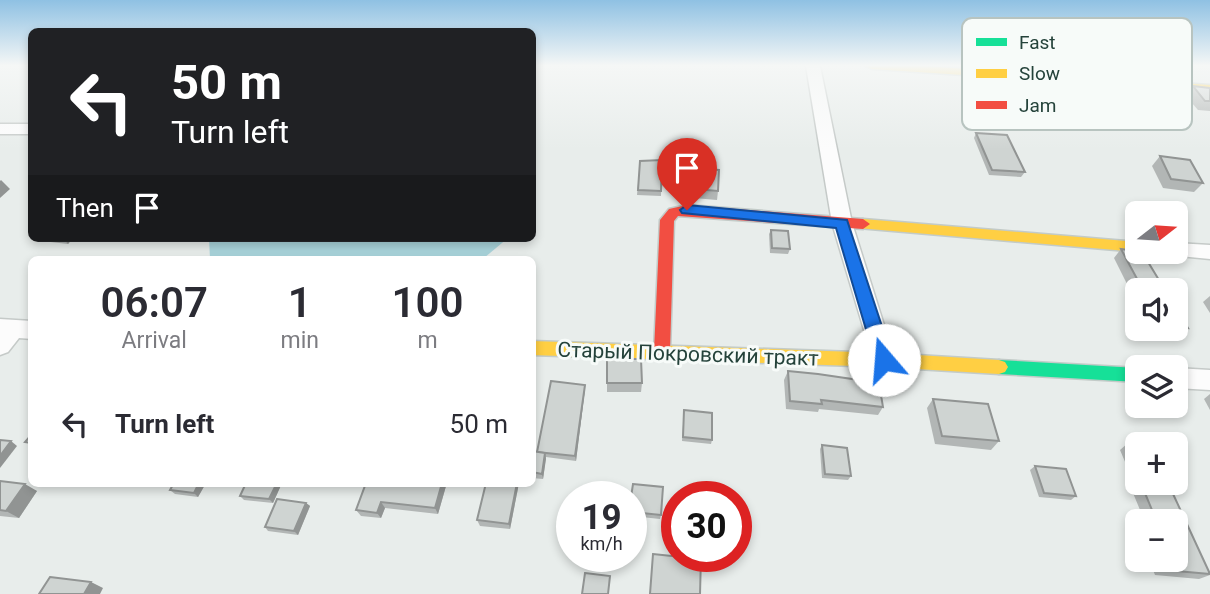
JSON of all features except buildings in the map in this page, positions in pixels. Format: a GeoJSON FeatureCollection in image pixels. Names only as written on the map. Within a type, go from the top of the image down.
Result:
{"type":"FeatureCollection","features":[{"type":"Feature","properties":{"kind":"street"},"geometry":{"type":"LineString","coordinates":[[818,94],[842,223],[884,360]]}},
{"type":"Feature","properties":{"kind":"street"},"geometry":{"type":"LineString","coordinates":[[0,129],[28,129]]}},
{"type":"Feature","properties":{"kind":"street"},"geometry":{"type":"LineString","coordinates":[[662,351],[667,220],[674,212],[687,210],[1125,246]]}},
{"type":"Feature","properties":{"kind":"street"},"geometry":{"type":"LineString","coordinates":[[1188,251],[1210,252]]}},
{"type":"Feature","properties":{"kind":"street","name":"Старый Покровский тракт"},"geometry":{"type":"LineString","coordinates":[[536,348],[884,360],[1125,374]]}},
{"type":"Feature","properties":{"kind":"street"},"geometry":{"type":"LineString","coordinates":[[1188,379],[1210,380]]}},
{"type":"Feature","properties":{"kind":"water"},"geometry":{"type":"Polygon","coordinates":[[[209,242],[503,242],[486,256],[210,256],[209,242]]]}},
{"type":"Feature","properties":{"kind":"traffic: fast"},"geometry":{"type":"LineString","coordinates":[[999,367],[1125,374]]}},
{"type":"Feature","properties":{"kind":"traffic: slow"},"geometry":{"type":"LineString","coordinates":[[863,224],[1125,246]]}},
{"type":"Feature","properties":{"kind":"traffic: slow"},"geometry":{"type":"LineString","coordinates":[[536,348],[884,360],[999,367]]}},
{"type":"Feature","properties":{"kind":"traffic: jam"},"geometry":{"type":"LineString","coordinates":[[662,351],[667,220],[674,212],[687,210],[863,224]]}},
{"type":"Feature","properties":{"kind":"route"},"geometry":{"type":"LineString","coordinates":[[687,210],[842,223],[850,258],[884,360]]}}]}
